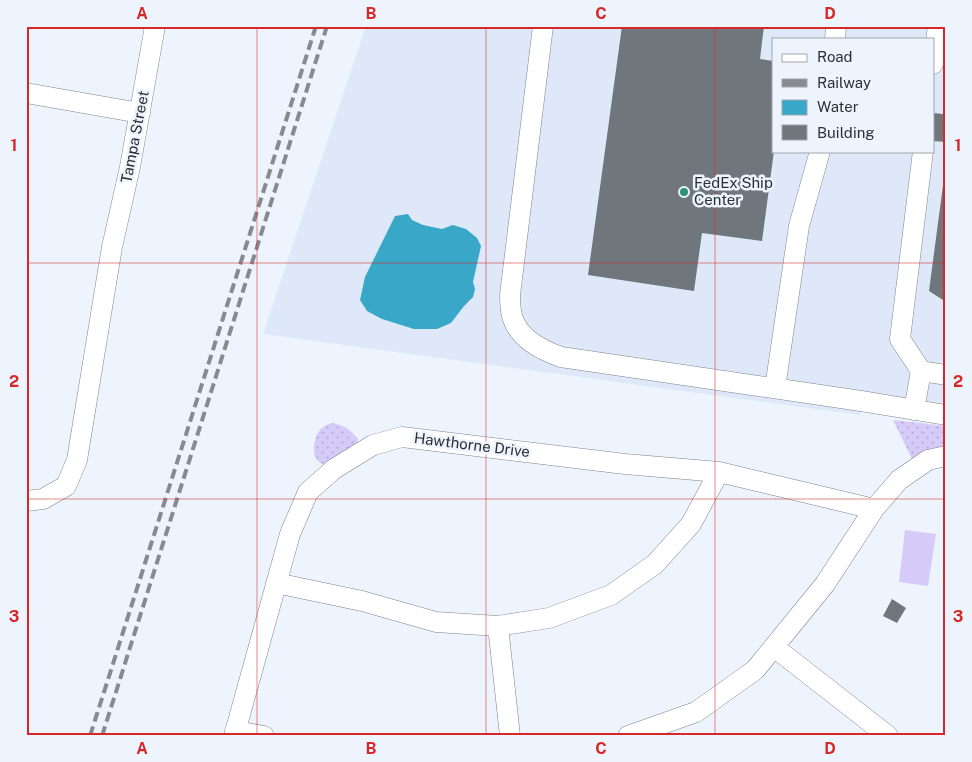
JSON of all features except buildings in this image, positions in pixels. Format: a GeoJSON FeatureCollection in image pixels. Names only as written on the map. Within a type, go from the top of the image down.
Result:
{"type":"FeatureCollection","features":[{"type":"Feature","properties":{"kind":"street","name":"Tampa Street"},"geometry":{"type":"LineString","coordinates":[[26,502],[43,499],[66,486],[77,460],[112,247],[140,113],[155,26]]}},
{"type":"Feature","properties":{"kind":"street"},"geometry":{"type":"LineString","coordinates":[[543,26],[510,295],[513,318],[517,327],[528,340],[543,351],[560,357],[946,415]]}},
{"type":"Feature","properties":{"kind":"street"},"geometry":{"type":"LineString","coordinates":[[934,56],[938,26]]}},
{"type":"Feature","properties":{"kind":"street"},"geometry":{"type":"LineString","coordinates":[[26,93],[140,113]]}},
{"type":"Feature","properties":{"kind":"street"},"geometry":{"type":"LineString","coordinates":[[775,388],[799,226],[820,152]]}},
{"type":"Feature","properties":{"kind":"street"},"geometry":{"type":"LineString","coordinates":[[914,410],[921,371],[900,339],[923,152]]}},
{"type":"Feature","properties":{"kind":"street"},"geometry":{"type":"LineString","coordinates":[[921,371],[946,375]]}},
{"type":"Feature","properties":{"kind":"street","name":"Hawthorne Drive"},"geometry":{"type":"LineString","coordinates":[[264,736],[234,733],[290,534],[308,492],[334,470],[372,445],[402,437],[625,464],[719,472],[874,509]]}},
{"type":"Feature","properties":{"kind":"street"},"geometry":{"type":"LineString","coordinates":[[628,736],[696,712],[755,670],[825,584],[874,509],[899,480],[928,460],[946,456]]}},
{"type":"Feature","properties":{"kind":"street"},"geometry":{"type":"LineString","coordinates":[[276,583],[362,601],[436,622],[498,626],[549,618],[611,595],[655,564],[691,524],[719,472]]}},
{"type":"Feature","properties":{"kind":"street"},"geometry":{"type":"LineString","coordinates":[[498,626],[510,736]]}},
{"type":"Feature","properties":{"kind":"street"},"geometry":{"type":"LineString","coordinates":[[774,647],[888,736]]}},
{"type":"Feature","properties":{"kind":"shaded area"},"geometry":{"type":"Polygon","coordinates":[[[366,26],[946,26],[946,415],[861,401],[860,415],[263,334],[366,26]]]}},
{"type":"Feature","properties":{"kind":"shaded area"},"geometry":{"type":"Polygon","coordinates":[[[893,420],[946,426],[946,454],[914,463],[893,420]]]}},
{"type":"Feature","properties":{"kind":"shaded area"},"geometry":{"type":"Polygon","coordinates":[[[333,423],[350,431],[358,439],[357,445],[324,465],[315,457],[315,441],[322,428],[333,423]]]}},
{"type":"Feature","properties":{"kind":"shaded area"},"geometry":{"type":"Polygon","coordinates":[[[905,530],[936,534],[928,586],[899,582],[905,530]]]}},
{"type":"Feature","properties":{"kind":"water"},"geometry":{"type":"Polygon","coordinates":[[[408,214],[412,220],[423,225],[442,229],[453,225],[466,229],[477,238],[481,246],[473,282],[475,289],[473,297],[451,323],[437,329],[414,329],[382,319],[367,311],[360,300],[365,277],[395,216],[408,214]]]}},
{"type":"Feature","properties":{"kind":"railway"},"geometry":{"type":"LineString","coordinates":[[90,736],[316,26]]}},
{"type":"Feature","properties":{"kind":"railway"},"geometry":{"type":"LineString","coordinates":[[102,736],[327,26]]}},
{"type":"Feature","properties":{"kind":"place","name":"FedEx Ship Center"},"geometry":{"type":"Point","coordinates":[684,192]}}]}
